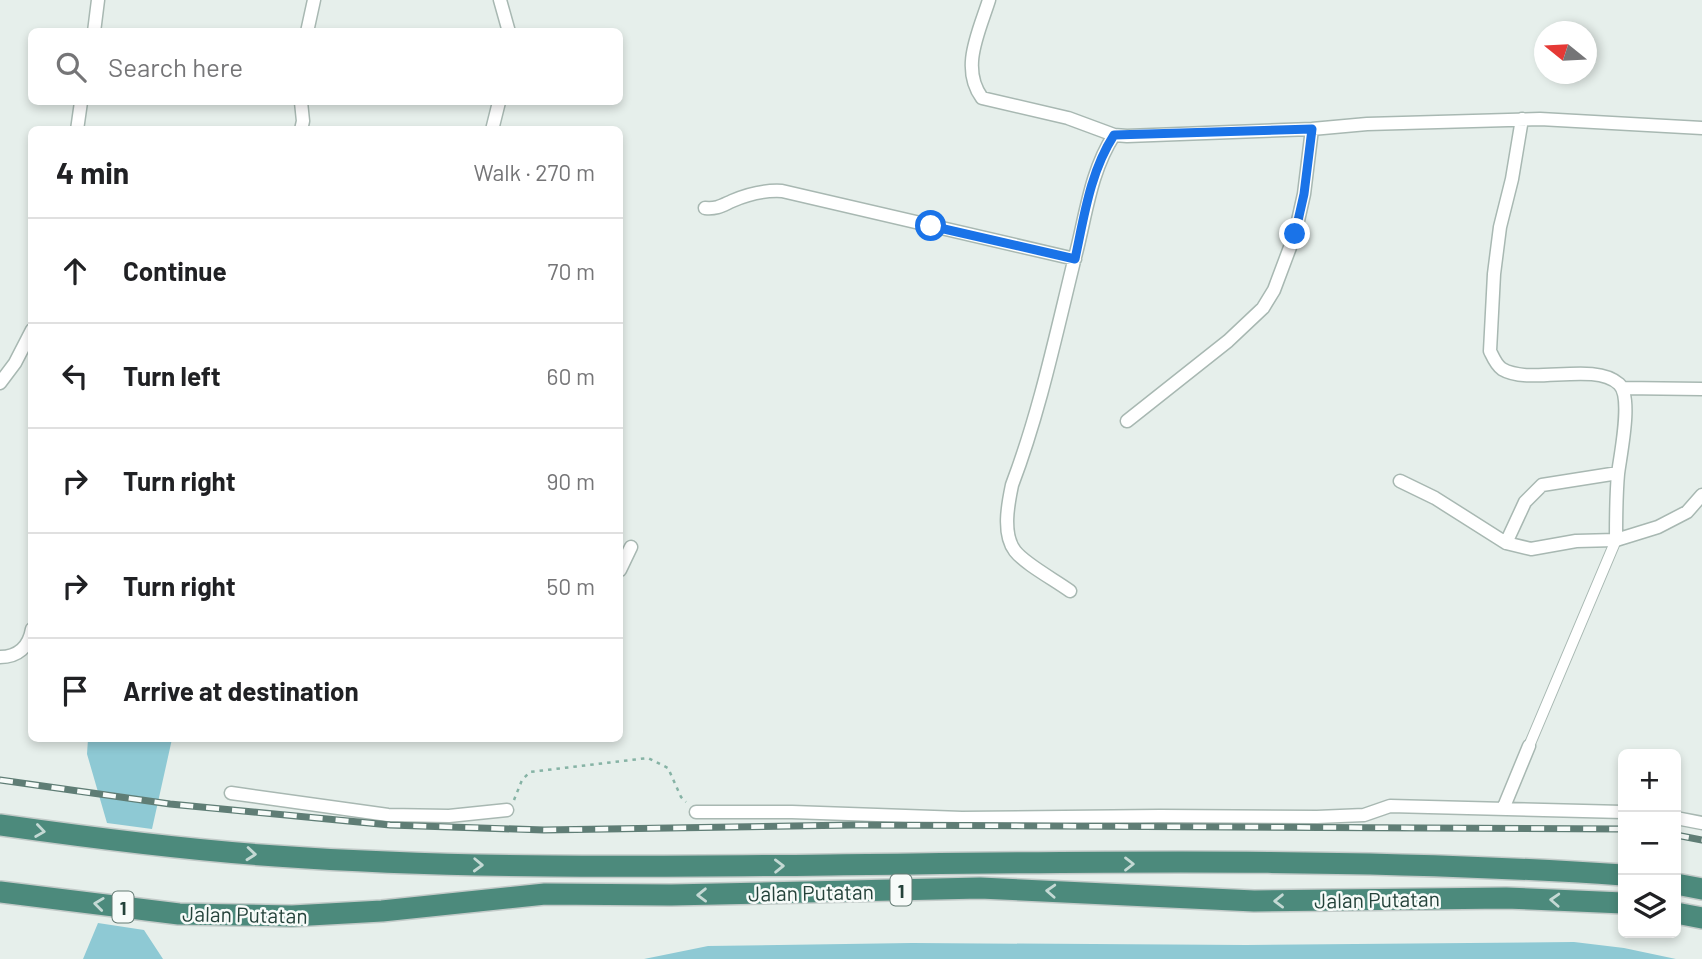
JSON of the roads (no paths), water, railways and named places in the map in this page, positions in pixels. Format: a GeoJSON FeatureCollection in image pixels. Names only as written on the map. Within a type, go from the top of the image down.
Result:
{"type":"FeatureCollection","features":[{"type":"Feature","properties":{"kind":"highway","name":"Jalan Putatan"},"geometry":{"type":"LineString","coordinates":[[0,825],[183,848],[387,862],[643,867],[1289,864],[1515,868],[1618,876]]}},
{"type":"Feature","properties":{"kind":"highway"},"geometry":{"type":"LineString","coordinates":[[918,864],[922,872],[929,875],[980,888]]}},
{"type":"Feature","properties":{"kind":"highway"},"geometry":{"type":"LineString","coordinates":[[643,867],[662,875],[671,895]]}},
{"type":"Feature","properties":{"kind":"highway"},"geometry":{"type":"LineString","coordinates":[[1681,885],[1702,889]]}},
{"type":"Feature","properties":{"kind":"highway","name":"Jalan Putatan"},"geometry":{"type":"LineString","coordinates":[[0,892],[179,914],[334,915],[545,894],[671,895],[980,888],[1254,901],[1506,898],[1618,903]]}},
{"type":"Feature","properties":{"kind":"highway"},"geometry":{"type":"LineString","coordinates":[[1681,914],[1702,918]]}},
{"type":"Feature","properties":{"kind":"street"},"geometry":{"type":"LineString","coordinates":[[94,28],[98,0]]}},
{"type":"Feature","properties":{"kind":"street"},"geometry":{"type":"LineString","coordinates":[[308,28],[314,0]]}},
{"type":"Feature","properties":{"kind":"street"},"geometry":{"type":"LineString","coordinates":[[499,0],[508,28]]}},
{"type":"Feature","properties":{"kind":"street"},"geometry":{"type":"LineString","coordinates":[[989,0],[971,59],[975,88],[982,98],[1078,121],[1114,135],[1522,120],[1702,128]]}},
{"type":"Feature","properties":{"kind":"street"},"geometry":{"type":"LineString","coordinates":[[78,126],[81,105]]}},
{"type":"Feature","properties":{"kind":"street"},"geometry":{"type":"LineString","coordinates":[[300,105],[302,126]]}},
{"type":"Feature","properties":{"kind":"street"},"geometry":{"type":"LineString","coordinates":[[493,126],[498,105]]}},
{"type":"Feature","properties":{"kind":"street"},"geometry":{"type":"LineString","coordinates":[[1503,809],[1616,540],[1618,473],[1625,420],[1625,396],[1618,383],[1599,376],[1525,374],[1503,369],[1490,351],[1500,227],[1522,120]]}},
{"type":"Feature","properties":{"kind":"street"},"geometry":{"type":"LineString","coordinates":[[1127,421],[1228,341],[1263,308],[1274,290],[1295,234],[1304,194],[1312,129]]}},
{"type":"Feature","properties":{"kind":"street"},"geometry":{"type":"LineString","coordinates":[[1070,591],[1016,552],[1010,542],[1008,513],[1012,485],[1041,398],[1089,195],[1101,159],[1114,135]]}},
{"type":"Feature","properties":{"kind":"street"},"geometry":{"type":"LineString","coordinates":[[705,208],[718,209],[731,201],[766,190],[782,191],[1075,259]]}},
{"type":"Feature","properties":{"kind":"street"},"geometry":{"type":"LineString","coordinates":[[0,383],[15,363],[28,338]]}},
{"type":"Feature","properties":{"kind":"street"},"geometry":{"type":"LineString","coordinates":[[1622,388],[1702,389]]}},
{"type":"Feature","properties":{"kind":"street"},"geometry":{"type":"LineString","coordinates":[[1506,543],[1525,502],[1542,485],[1618,473]]}},
{"type":"Feature","properties":{"kind":"street"},"geometry":{"type":"LineString","coordinates":[[1400,481],[1435,498],[1506,543],[1531,549],[1576,541],[1616,540],[1658,527],[1687,512],[1702,495]]}},
{"type":"Feature","properties":{"kind":"street"},"geometry":{"type":"LineString","coordinates":[[623,564],[631,547]]}},
{"type":"Feature","properties":{"kind":"street"},"geometry":{"type":"LineString","coordinates":[[0,657],[19,653],[28,640]]}},
{"type":"Feature","properties":{"kind":"street"},"geometry":{"type":"LineString","coordinates":[[231,793],[388,815],[449,816],[507,810]]}},
{"type":"Feature","properties":{"kind":"street"},"geometry":{"type":"LineString","coordinates":[[696,812],[792,812],[967,818],[1317,817],[1364,815],[1390,806],[1618,812]]}},
{"type":"Feature","properties":{"kind":"street"},"geometry":{"type":"LineString","coordinates":[[1681,819],[1702,823]]}},
{"type":"Feature","properties":{"kind":"water"},"geometry":{"type":"Polygon","coordinates":[[[88,742],[171,742],[152,829],[107,823],[87,754],[88,742]]]}},
{"type":"Feature","properties":{"kind":"water"},"geometry":{"type":"Polygon","coordinates":[[[98,923],[144,930],[163,959],[83,959],[98,923]]]}},
{"type":"Feature","properties":{"kind":"water"},"geometry":{"type":"Polygon","coordinates":[[[1574,942],[1624,948],[1676,959],[644,959],[708,946],[1574,942]]]}},
{"type":"Feature","properties":{"kind":"railway"},"geometry":{"type":"LineString","coordinates":[[0,780],[170,804],[390,825],[544,830],[853,825],[1618,829]]}},
{"type":"Feature","properties":{"kind":"railway"},"geometry":{"type":"LineString","coordinates":[[1681,836],[1702,840]]}}]}
